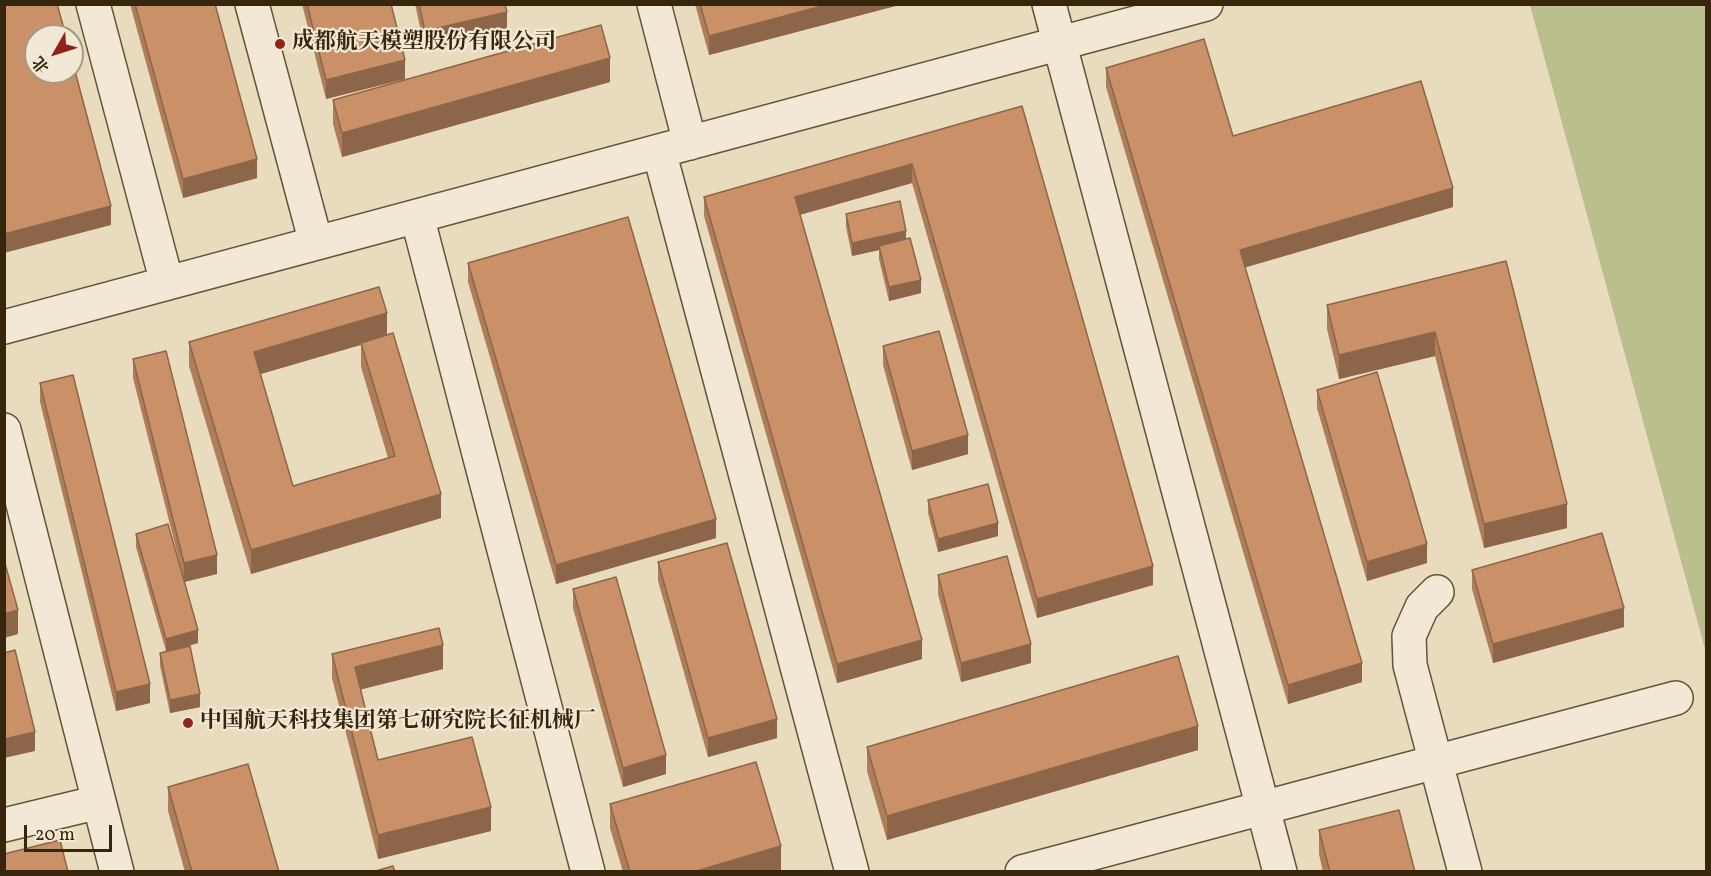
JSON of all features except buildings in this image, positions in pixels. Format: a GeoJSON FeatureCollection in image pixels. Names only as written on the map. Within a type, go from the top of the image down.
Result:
{"type":"FeatureCollection","features":[{"type":"Feature","properties":{"kind":"lane"},"geometry":{"type":"LineString","coordinates":[[93,4],[167,283]]}},
{"type":"Feature","properties":{"kind":"lane"},"geometry":{"type":"LineString","coordinates":[[252,4],[316,243]]}},
{"type":"Feature","properties":{"kind":"lane"},"geometry":{"type":"LineString","coordinates":[[654,4],[675,147],[852,872]]}},
{"type":"Feature","properties":{"kind":"lane"},"geometry":{"type":"LineString","coordinates":[[1049,4],[1280,872]]}},
{"type":"Feature","properties":{"kind":"lane"},"geometry":{"type":"LineString","coordinates":[[4,327],[1206,4]]}},
{"type":"Feature","properties":{"kind":"lane"},"geometry":{"type":"LineString","coordinates":[[417,216],[588,872]]}},
{"type":"Feature","properties":{"kind":"lane"},"geometry":{"type":"LineString","coordinates":[[4,430],[117,872]]}},
{"type":"Feature","properties":{"kind":"lane"},"geometry":{"type":"LineString","coordinates":[[1437,592],[1422,607],[1409,636],[1410,665],[1465,872]]}},
{"type":"Feature","properties":{"kind":"lane"},"geometry":{"type":"LineString","coordinates":[[1037,870],[1263,807],[1676,698]]}},
{"type":"Feature","properties":{"kind":"lane"},"geometry":{"type":"LineString","coordinates":[[4,825],[99,802]]}},
{"type":"Feature","properties":{"kind":"green space"},"geometry":{"type":"Polygon","coordinates":[[[1530,5],[1706,5],[1706,653],[1530,5]]]}},
{"type":"Feature","properties":{"kind":"place","name":"成都航天模塑股份有限公司"},"geometry":{"type":"Point","coordinates":[280,44]}},
{"type":"Feature","properties":{"kind":"place","name":"中国航天科技集团第七研究院长征机械厂"},"geometry":{"type":"Point","coordinates":[188,723]}}]}
